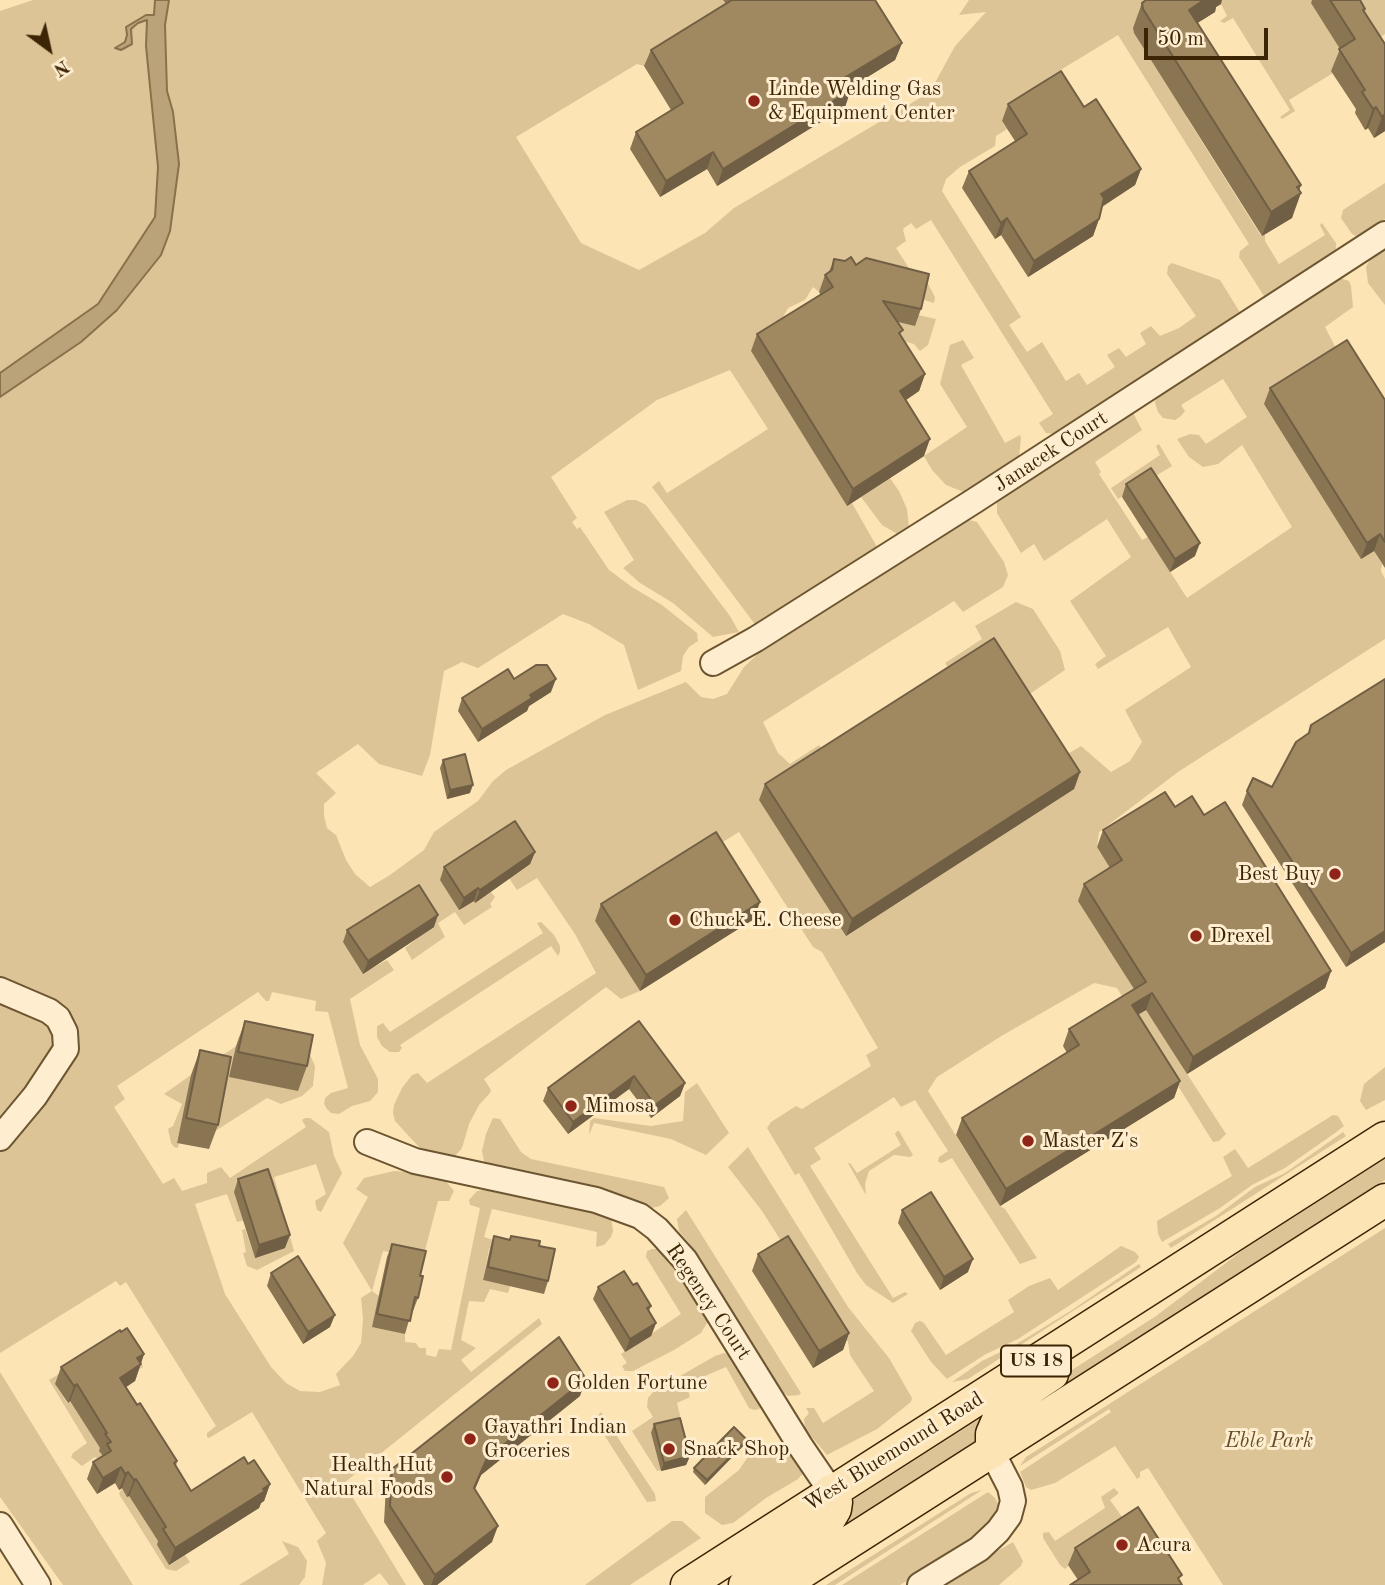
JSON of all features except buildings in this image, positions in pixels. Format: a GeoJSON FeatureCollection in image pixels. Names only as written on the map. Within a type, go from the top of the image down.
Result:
{"type":"FeatureCollection","features":[{"type":"Feature","properties":{"kind":"main road","name":"West Bluemound Road"},"geometry":{"type":"LineString","coordinates":[[688,1584],[1385,1138]]}},
{"type":"Feature","properties":{"kind":"main road","name":"US 18"},"geometry":{"type":"LineString","coordinates":[[782,1585],[1385,1200]]}},
{"type":"Feature","properties":{"kind":"main road"},"geometry":{"type":"LineString","coordinates":[[992,1452],[992,1434],[998,1420],[1010,1406],[1031,1388],[1152,1311],[1233,1236]]}},
{"type":"Feature","properties":{"kind":"main road"},"geometry":{"type":"LineString","coordinates":[[745,1585],[793,1554],[822,1531],[835,1509],[836,1502],[831,1491]]}},
{"type":"Feature","properties":{"kind":"street","name":"Janacek Court"},"geometry":{"type":"LineString","coordinates":[[713,663],[756,639],[974,501],[1385,234]]}},
{"type":"Feature","properties":{"kind":"street"},"geometry":{"type":"LineString","coordinates":[[0,990],[49,1011],[58,1018],[65,1032],[66,1049],[36,1096],[0,1138]]}},
{"type":"Feature","properties":{"kind":"street","name":"Regency Court"},"geometry":{"type":"LineString","coordinates":[[367,1142],[415,1161],[596,1200],[640,1216],[657,1229],[685,1260],[831,1491]]}},
{"type":"Feature","properties":{"kind":"street"},"geometry":{"type":"LineString","coordinates":[[920,1585],[979,1549],[1009,1516],[1013,1501],[1010,1487],[992,1452]]}},
{"type":"Feature","properties":{"kind":"street"},"geometry":{"type":"LineString","coordinates":[[0,1524],[38,1585]]}},
{"type":"Feature","properties":{"kind":"green space"},"geometry":{"type":"Polygon","coordinates":[[[33,0],[155,0],[154,15],[146,15],[126,27],[128,35],[121,50],[131,29],[147,20],[146,46],[158,167],[155,217],[98,304],[0,373],[0,11],[33,0]]]}},
{"type":"Feature","properties":{"kind":"green space"},"geometry":{"type":"Polygon","coordinates":[[[169,0],[723,0],[731,13],[644,66],[637,64],[516,137],[581,243],[639,270],[705,233],[734,208],[930,92],[955,46],[986,12],[959,15],[969,0],[1161,0],[1187,118],[1261,236],[1265,234],[1265,241],[1279,264],[1325,235],[1320,225],[1322,223],[1336,243],[1336,249],[1330,255],[1267,297],[1264,296],[1239,257],[1240,251],[1249,244],[1118,35],[1049,77],[1055,88],[1002,122],[1007,129],[996,136],[995,146],[960,167],[946,179],[942,191],[1021,317],[1009,325],[1027,352],[1042,342],[1066,381],[1079,373],[1087,385],[1115,367],[1107,355],[1119,348],[1126,357],[1146,344],[1140,333],[1151,326],[1160,336],[1179,328],[1196,316],[1167,274],[1168,266],[1172,263],[1220,280],[1241,314],[1092,408],[1090,413],[1056,434],[1046,433],[1039,423],[1053,414],[931,220],[916,229],[911,223],[904,228],[906,241],[896,248],[918,282],[925,278],[935,297],[934,303],[826,287],[819,292],[813,287],[805,300],[788,308],[782,319],[781,331],[751,351],[847,505],[852,503],[877,547],[874,552],[757,627],[652,487],[659,481],[667,493],[768,429],[730,370],[657,400],[551,477],[577,518],[572,522],[577,529],[580,527],[609,570],[662,605],[697,633],[698,641],[689,647],[683,656],[681,671],[638,690],[624,645],[589,624],[563,614],[478,668],[462,662],[444,671],[430,755],[422,776],[379,764],[358,744],[316,773],[336,793],[324,804],[327,828],[336,835],[355,874],[370,887],[424,850],[434,832],[478,801],[493,781],[506,770],[605,715],[686,682],[701,697],[713,699],[727,694],[744,667],[768,644],[965,519],[977,522],[1004,562],[1008,575],[1003,587],[963,612],[954,601],[763,722],[778,753],[790,764],[819,745],[827,757],[1056,761],[1081,746],[1111,772],[1130,761],[1142,742],[1125,710],[1191,667],[1168,627],[1098,669],[1095,664],[1106,656],[1070,601],[1131,557],[1107,519],[1044,561],[1034,544],[1021,553],[997,513],[997,498],[1132,411],[1142,430],[1095,462],[1101,472],[1099,474],[1142,540],[1148,537],[1187,598],[1292,527],[1242,445],[1218,464],[1203,467],[1189,457],[1177,439],[1190,434],[1199,435],[1206,444],[1247,417],[1223,379],[1181,405],[1185,411],[1175,420],[1163,418],[1158,412],[1155,403],[1157,394],[1340,278],[1349,281],[1351,286],[1353,307],[1325,327],[1338,352],[1361,559],[1374,551],[1382,564],[1381,571],[1385,579],[1385,639],[1178,772],[1099,832],[1097,847],[1116,877],[1182,1066],[1226,1134],[1219,1141],[1213,1142],[1117,988],[1094,983],[1003,1035],[937,1077],[928,1091],[1000,1206],[1005,1209],[1037,1258],[1020,1264],[952,1158],[938,1162],[939,1157],[948,1151],[915,1100],[901,1107],[894,1097],[814,1148],[821,1159],[810,1166],[893,1298],[905,1292],[908,1294],[893,1303],[866,1285],[857,1273],[799,1173],[795,1175],[767,1128],[771,1122],[796,1106],[802,1109],[871,1066],[866,1055],[878,1048],[822,952],[813,947],[739,832],[595,921],[640,991],[621,999],[606,987],[484,1079],[491,1090],[490,1093],[479,1105],[469,1124],[462,1148],[455,1156],[444,1158],[419,1147],[395,1121],[394,1105],[412,1075],[418,1073],[427,1083],[596,973],[575,934],[537,878],[517,890],[509,878],[459,910],[491,892],[495,897],[490,904],[492,907],[464,925],[455,912],[438,923],[445,937],[412,960],[405,948],[420,936],[363,973],[387,960],[394,970],[350,999],[360,1045],[378,1079],[378,1092],[370,1101],[352,1106],[339,1114],[331,1113],[327,1109],[325,1098],[331,1093],[348,1088],[328,1012],[315,1011],[316,1001],[272,992],[269,1001],[266,1001],[258,992],[117,1086],[125,1099],[114,1107],[163,1184],[174,1178],[182,1191],[207,1183],[207,1173],[221,1167],[230,1178],[306,1127],[302,1120],[305,1118],[310,1118],[329,1132],[334,1156],[342,1173],[321,1212],[317,1210],[315,1201],[326,1194],[316,1164],[274,1177],[283,1210],[278,1212],[237,1222],[227,1194],[195,1204],[225,1294],[271,1367],[286,1383],[300,1391],[320,1392],[340,1385],[336,1374],[361,1343],[361,1298],[372,1291],[379,1296],[405,1334],[405,1342],[416,1343],[419,1348],[426,1348],[426,1355],[436,1357],[439,1349],[451,1350],[480,1208],[470,1205],[469,1200],[477,1191],[487,1189],[611,1217],[611,1237],[604,1245],[596,1247],[597,1232],[492,1209],[484,1237],[497,1241],[489,1249],[483,1280],[510,1286],[508,1293],[490,1289],[484,1302],[469,1301],[461,1340],[476,1348],[461,1360],[471,1372],[539,1318],[542,1324],[344,1483],[406,1585],[389,1585],[380,1573],[363,1585],[322,1585],[326,1563],[317,1541],[326,1533],[252,1412],[207,1437],[207,1433],[216,1426],[126,1282],[120,1286],[116,1281],[0,1353],[0,1148],[75,1040],[3,982],[0,976],[0,397],[81,342],[117,310],[161,255],[170,231],[173,112],[167,91],[165,24],[169,0]]]}},
{"type":"Feature","properties":{"kind":"green space"},"geometry":{"type":"Polygon","coordinates":[[[1219,0],[1385,0],[1385,34],[1331,70],[1333,73],[1289,100],[1295,111],[1282,119],[1280,117],[1290,110],[1233,18],[1224,23],[1220,21],[1227,16],[1219,0]]]}},
{"type":"Feature","properties":{"kind":"green space"},"geometry":{"type":"Polygon","coordinates":[[[1385,183],[1385,219],[1363,233],[1356,236],[1352,234],[1341,218],[1343,210],[1385,183]]]}},
{"type":"Feature","properties":{"kind":"green space"},"geometry":{"type":"Polygon","coordinates":[[[1385,250],[1385,305],[1368,283],[1366,267],[1370,260],[1385,250]]]}},
{"type":"Feature","properties":{"kind":"green space"},"geometry":{"type":"Polygon","coordinates":[[[918,315],[936,319],[928,345],[920,351],[914,344],[907,342],[901,345],[876,317],[918,315]]]}},
{"type":"Feature","properties":{"kind":"green space"},"geometry":{"type":"Polygon","coordinates":[[[963,340],[974,358],[961,365],[1005,443],[1020,435],[1021,438],[1019,458],[966,493],[946,485],[924,456],[967,427],[940,384],[950,345],[963,340]]]}},
{"type":"Feature","properties":{"kind":"green space"},"geometry":{"type":"Polygon","coordinates":[[[1159,444],[1172,466],[1118,499],[1111,488],[1160,455],[1156,446],[1159,444]]]}},
{"type":"Feature","properties":{"kind":"green space"},"geometry":{"type":"Polygon","coordinates":[[[890,478],[907,509],[909,527],[899,535],[882,525],[861,497],[890,478]]]}},
{"type":"Feature","properties":{"kind":"green space"},"geometry":{"type":"Polygon","coordinates":[[[627,500],[636,500],[646,505],[730,616],[739,632],[713,637],[673,603],[640,583],[623,568],[634,560],[604,512],[627,500]]]}},
{"type":"Feature","properties":{"kind":"green space"},"geometry":{"type":"Polygon","coordinates":[[[1016,602],[1033,609],[1060,651],[1065,670],[1018,702],[952,673],[945,663],[982,639],[975,626],[1016,602]]]}},
{"type":"Feature","properties":{"kind":"green space"},"geometry":{"type":"Polygon","coordinates":[[[541,922],[554,935],[560,946],[558,956],[551,946],[400,1045],[402,1048],[399,1052],[390,1052],[382,1046],[377,1037],[377,1026],[383,1023],[390,1032],[543,933],[537,923],[541,922]]]}},
{"type":"Feature","properties":{"kind":"green space"},"geometry":{"type":"Polygon","coordinates":[[[0,1002],[49,1022],[54,1032],[55,1044],[52,1053],[0,1119],[0,1002]]]}},
{"type":"Feature","properties":{"kind":"green space"},"geometry":{"type":"Polygon","coordinates":[[[257,1033],[307,1048],[315,1066],[313,1086],[302,1096],[281,1104],[267,1098],[212,1133],[192,1075],[177,1142],[178,1148],[174,1147],[168,1129],[173,1126],[182,1104],[164,1094],[191,1075],[257,1033]]]}},
{"type":"Feature","properties":{"kind":"green space"},"geometry":{"type":"Polygon","coordinates":[[[1385,1067],[1385,1100],[1366,1110],[1360,1101],[1364,1084],[1385,1067]]]}},
{"type":"Feature","properties":{"kind":"green space"},"geometry":{"type":"Polygon","coordinates":[[[697,1083],[729,1133],[706,1155],[671,1139],[594,1123],[589,1135],[590,1121],[594,1118],[651,1126],[683,1121],[685,1092],[697,1083]]]}},
{"type":"Feature","properties":{"kind":"green space"},"geometry":{"type":"Polygon","coordinates":[[[1333,1115],[1338,1116],[1344,1126],[1335,1133],[1285,1168],[1252,1185],[1220,1208],[1162,1242],[1157,1221],[1232,1176],[1223,1157],[1235,1149],[1248,1168],[1333,1115]]]}},
{"type":"Feature","properties":{"kind":"green space"},"geometry":{"type":"Polygon","coordinates":[[[493,1118],[500,1119],[521,1152],[531,1159],[664,1187],[669,1198],[660,1206],[652,1208],[611,1193],[487,1164],[482,1151],[493,1118]]]}},
{"type":"Feature","properties":{"kind":"green space"},"geometry":{"type":"Polygon","coordinates":[[[897,1131],[913,1155],[894,1155],[869,1171],[865,1184],[866,1195],[848,1163],[857,1173],[901,1145],[895,1134],[897,1131]]]}},
{"type":"Feature","properties":{"kind":"green space"},"geometry":{"type":"Polygon","coordinates":[[[1343,1132],[1346,1136],[1171,1248],[1168,1244],[1216,1216],[1255,1187],[1285,1173],[1343,1132]]]}},
{"type":"Feature","properties":{"kind":"green space"},"geometry":{"type":"Polygon","coordinates":[[[748,1147],[848,1307],[889,1358],[912,1398],[911,1402],[877,1429],[827,1455],[805,1429],[804,1419],[809,1413],[806,1408],[814,1408],[823,1423],[874,1391],[850,1355],[848,1342],[840,1334],[762,1211],[728,1167],[748,1147]]]}},
{"type":"Feature","properties":{"kind":"green space"},"geometry":{"type":"Polygon","coordinates":[[[1385,1159],[1385,1180],[1010,1420],[1030,1397],[1156,1316],[1243,1250],[1385,1159]]]}},
{"type":"Feature","properties":{"kind":"green space"},"geometry":{"type":"Polygon","coordinates":[[[394,1171],[445,1180],[454,1191],[449,1201],[438,1201],[423,1258],[383,1251],[372,1291],[343,1243],[368,1197],[356,1189],[364,1178],[394,1171]]]}},
{"type":"Feature","properties":{"kind":"green space"},"geometry":{"type":"Polygon","coordinates":[[[686,1210],[801,1393],[799,1395],[788,1396],[779,1389],[693,1248],[679,1231],[677,1219],[686,1210]]]}},
{"type":"Feature","properties":{"kind":"green space"},"geometry":{"type":"Polygon","coordinates":[[[284,1214],[294,1251],[257,1270],[247,1266],[243,1253],[246,1252],[242,1230],[245,1229],[255,1258],[279,1216],[284,1214]]]}},
{"type":"Feature","properties":{"kind":"green space","name":"Eble Park"},"geometry":{"type":"Polygon","coordinates":[[[1385,1228],[1385,1585],[1223,1585],[1148,1468],[1140,1472],[1137,1479],[1115,1446],[1055,1483],[1031,1490],[1026,1487],[1020,1472],[1111,1412],[1109,1409],[1020,1466],[1026,1457],[1385,1228]]]}},
{"type":"Feature","properties":{"kind":"green space"},"geometry":{"type":"Polygon","coordinates":[[[1121,1246],[1135,1252],[1139,1257],[1136,1262],[1018,1339],[986,1354],[947,1379],[931,1362],[911,1331],[915,1323],[924,1323],[946,1355],[1014,1312],[1008,1300],[1029,1286],[1050,1278],[1058,1290],[1121,1246]]]}},
{"type":"Feature","properties":{"kind":"green space"},"geometry":{"type":"Polygon","coordinates":[[[652,1249],[667,1252],[710,1318],[701,1333],[674,1350],[633,1371],[625,1371],[622,1366],[627,1363],[621,1354],[681,1314],[646,1257],[647,1251],[652,1249]]]}},
{"type":"Feature","properties":{"kind":"green space"},"geometry":{"type":"Polygon","coordinates":[[[1139,1264],[1141,1267],[968,1379],[952,1382],[982,1361],[1015,1345],[1072,1310],[1139,1264]]]}},
{"type":"Feature","properties":{"kind":"green space"},"geometry":{"type":"Polygon","coordinates":[[[122,1336],[143,1367],[55,1384],[67,1403],[70,1401],[101,1449],[104,1459],[101,1461],[95,1457],[82,1466],[71,1457],[87,1443],[49,1380],[122,1336]]]}},
{"type":"Feature","properties":{"kind":"green space"},"geometry":{"type":"Polygon","coordinates":[[[724,1353],[732,1355],[762,1405],[759,1409],[749,1408],[726,1367],[686,1384],[690,1397],[677,1403],[679,1420],[651,1433],[661,1470],[657,1471],[632,1431],[653,1417],[647,1407],[648,1398],[654,1391],[724,1353]]]}},
{"type":"Feature","properties":{"kind":"green space"},"geometry":{"type":"Polygon","coordinates":[[[0,1372],[133,1585],[63,1585],[0,1497],[0,1372]]]}},
{"type":"Feature","properties":{"kind":"green space"},"geometry":{"type":"Polygon","coordinates":[[[992,1411],[979,1440],[843,1527],[851,1501],[992,1411]]]}},
{"type":"Feature","properties":{"kind":"green space"},"geometry":{"type":"Polygon","coordinates":[[[601,1412],[655,1494],[656,1501],[647,1502],[594,1419],[601,1412]]]}},
{"type":"Feature","properties":{"kind":"green space"},"geometry":{"type":"Polygon","coordinates":[[[759,1446],[764,1454],[775,1448],[791,1449],[805,1471],[798,1479],[766,1498],[733,1523],[722,1525],[705,1513],[705,1497],[739,1470],[752,1451],[759,1446]]]}},
{"type":"Feature","properties":{"kind":"green space"},"geometry":{"type":"Polygon","coordinates":[[[122,1488],[160,1544],[170,1565],[185,1555],[190,1562],[176,1571],[166,1569],[119,1494],[122,1488]]]}},
{"type":"Feature","properties":{"kind":"green space"},"geometry":{"type":"Polygon","coordinates":[[[1114,1488],[1119,1493],[1110,1500],[1122,1517],[1133,1511],[1065,1569],[1043,1538],[1043,1533],[1049,1532],[1055,1541],[1105,1508],[1101,1497],[1114,1488]]]}},
{"type":"Feature","properties":{"kind":"green space"},"geometry":{"type":"Polygon","coordinates":[[[982,1490],[835,1585],[826,1585],[971,1493],[982,1490]]]}},
{"type":"Feature","properties":{"kind":"green space"},"geometry":{"type":"Polygon","coordinates":[[[988,1492],[1000,1508],[996,1517],[976,1539],[900,1585],[842,1585],[988,1492]]]}},
{"type":"Feature","properties":{"kind":"green space"},"geometry":{"type":"Polygon","coordinates":[[[672,1521],[682,1521],[701,1538],[630,1585],[585,1585],[672,1521]]]}},
{"type":"Feature","properties":{"kind":"green space"},"geometry":{"type":"Polygon","coordinates":[[[282,1541],[298,1547],[307,1561],[305,1577],[299,1585],[239,1585],[289,1554],[282,1541]]]}},
{"type":"Feature","properties":{"kind":"green space"},"geometry":{"type":"Polygon","coordinates":[[[1013,1542],[1023,1561],[1021,1566],[999,1585],[939,1585],[1013,1542]]]}},
{"type":"Feature","properties":{"kind":"shaded area"},"geometry":{"type":"Polygon","coordinates":[[[155,0],[169,0],[165,25],[167,91],[173,112],[179,164],[170,231],[161,255],[117,310],[81,342],[0,397],[0,373],[98,304],[155,217],[158,167],[146,46],[147,20],[131,29],[132,44],[121,50],[115,48],[125,42],[126,27],[146,15],[154,15],[155,0]]]}},
{"type":"Feature","properties":{"kind":"place","name":"Linde Welding Gas & Equipment Center"},"geometry":{"type":"Point","coordinates":[754,101]}},
{"type":"Feature","properties":{"kind":"place","name":"Best Buy"},"geometry":{"type":"Point","coordinates":[1335,874]}},
{"type":"Feature","properties":{"kind":"place","name":"Chuck E. Cheese"},"geometry":{"type":"Point","coordinates":[675,920]}},
{"type":"Feature","properties":{"kind":"place","name":"Drexel"},"geometry":{"type":"Point","coordinates":[1196,936]}},
{"type":"Feature","properties":{"kind":"place","name":"Mimosa"},"geometry":{"type":"Point","coordinates":[571,1106]}},
{"type":"Feature","properties":{"kind":"place","name":"Master Z's"},"geometry":{"type":"Point","coordinates":[1028,1141]}},
{"type":"Feature","properties":{"kind":"place","name":"Golden Fortune"},"geometry":{"type":"Point","coordinates":[553,1383]}},
{"type":"Feature","properties":{"kind":"place","name":"Gayathri Indian Groceries"},"geometry":{"type":"Point","coordinates":[470,1439]}},
{"type":"Feature","properties":{"kind":"place","name":"Snack Shop"},"geometry":{"type":"Point","coordinates":[669,1449]}},
{"type":"Feature","properties":{"kind":"place","name":"Health Hut Natural Foods"},"geometry":{"type":"Point","coordinates":[447,1477]}},
{"type":"Feature","properties":{"kind":"place","name":"Acura"},"geometry":{"type":"Point","coordinates":[1122,1545]}}]}
